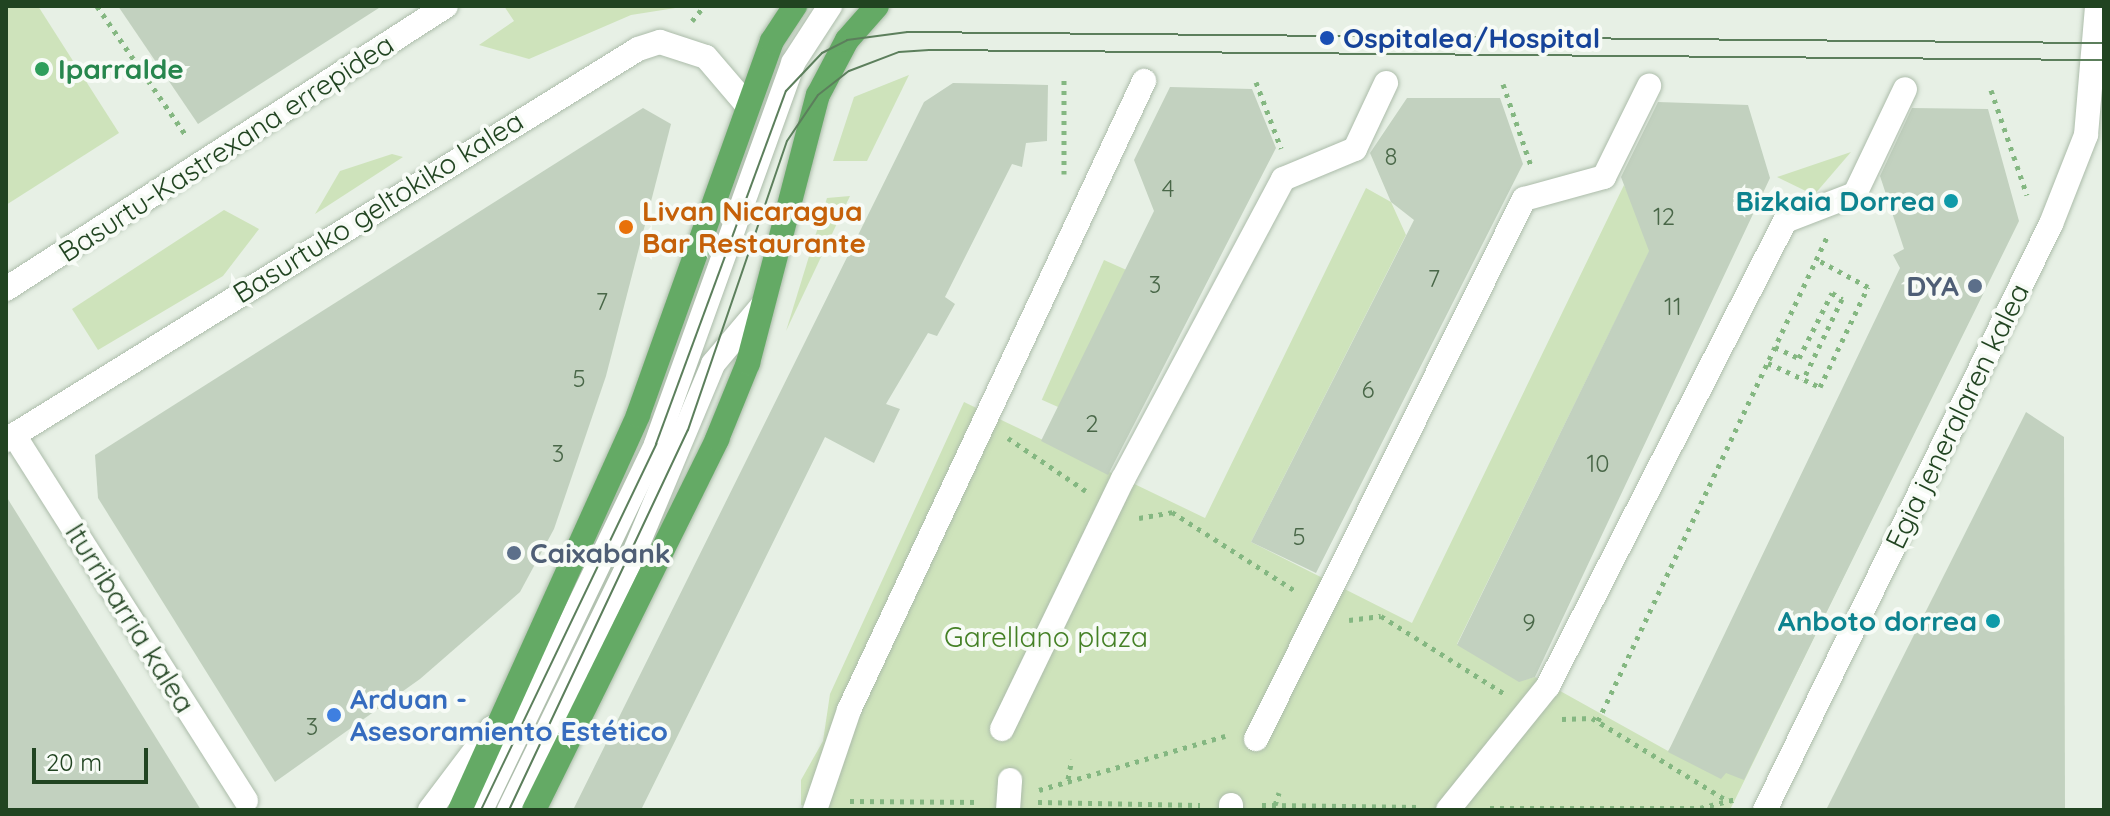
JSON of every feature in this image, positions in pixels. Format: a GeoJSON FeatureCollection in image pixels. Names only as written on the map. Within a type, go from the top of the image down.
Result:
{"type":"FeatureCollection","features":[{"type":"Feature","properties":{"kind":"main road"},"geometry":{"type":"LineString","coordinates":[[460,810],[492,728],[638,415],[747,105],[772,41],[795,6]]}},
{"type":"Feature","properties":{"kind":"main road"},"geometry":{"type":"LineString","coordinates":[[534,810],[717,439],[748,363],[818,95],[847,40],[877,6]]}},
{"type":"Feature","properties":{"kind":"street","name":"Basurtu-Kastrexana errepidea"},"geometry":{"type":"LineString","coordinates":[[6,289],[446,6]]}},
{"type":"Feature","properties":{"kind":"street"},"geometry":{"type":"LineString","coordinates":[[481,810],[656,444],[793,63],[830,6]]}},
{"type":"Feature","properties":{"kind":"street","name":"Egia jeneralaren kalea"},"geometry":{"type":"LineString","coordinates":[[1765,810],[2051,224],[2086,135],[2097,6]]}},
{"type":"Feature","properties":{"kind":"street","name":"Basurtuko geltokiko kalea"},"geometry":{"type":"LineString","coordinates":[[10,438],[638,49],[660,42],[706,57],[747,105]]}},
{"type":"Feature","properties":{"kind":"street"},"geometry":{"type":"LineString","coordinates":[[815,806],[849,710],[1144,81]]}},
{"type":"Feature","properties":{"kind":"street"},"geometry":{"type":"LineString","coordinates":[[1002,729],[1110,508],[1283,179],[1355,149],[1386,83]]}},
{"type":"Feature","properties":{"kind":"street"},"geometry":{"type":"LineString","coordinates":[[1258,733],[1314,615],[1524,199],[1604,177],[1649,86]]}},
{"type":"Feature","properties":{"kind":"street"},"geometry":{"type":"LineString","coordinates":[[1448,809],[1520,715],[1548,686],[1785,221],[1855,194],[1905,89]]}},
{"type":"Feature","properties":{"kind":"street"},"geometry":{"type":"LineString","coordinates":[[509,810],[632,558],[713,364],[761,307]]}},
{"type":"Feature","properties":{"kind":"street","name":"Iturribarria kalea"},"geometry":{"type":"LineString","coordinates":[[10,438],[246,801]]}},
{"type":"Feature","properties":{"kind":"street"},"geometry":{"type":"LineString","coordinates":[[430,810],[492,728]]}},
{"type":"Feature","properties":{"kind":"path"},"geometry":{"type":"LineString","coordinates":[[97,6],[204,163]]}},
{"type":"Feature","properties":{"kind":"path"},"geometry":{"type":"LineString","coordinates":[[1064,79],[1064,150]]}},
{"type":"Feature","properties":{"kind":"path"},"geometry":{"type":"LineString","coordinates":[[1256,82],[1280,146]]}},
{"type":"Feature","properties":{"kind":"path"},"geometry":{"type":"LineString","coordinates":[[1503,84],[1528,157]]}},
{"type":"Feature","properties":{"kind":"path"},"geometry":{"type":"LineString","coordinates":[[1991,90],[2021,176]]}},
{"type":"Feature","properties":{"kind":"path"},"geometry":{"type":"LineString","coordinates":[[1598,721],[1818,260],[1842,199]]}},
{"type":"Feature","properties":{"kind":"path"},"geometry":{"type":"LineString","coordinates":[[1768,363],[1820,387],[1868,287],[1818,260]]}},
{"type":"Feature","properties":{"kind":"path"},"geometry":{"type":"LineString","coordinates":[[1775,347],[1799,358],[1832,293],[1842,299],[1803,380]]}},
{"type":"Feature","properties":{"kind":"path"},"geometry":{"type":"LineString","coordinates":[[985,422],[1110,508]]}},
{"type":"Feature","properties":{"kind":"path"},"geometry":{"type":"LineString","coordinates":[[1172,512],[1314,615],[1381,616],[1520,715],[1598,721],[1728,801]]}},
{"type":"Feature","properties":{"kind":"path"},"geometry":{"type":"LineString","coordinates":[[1009,797],[1068,779],[1258,733]]}},
{"type":"Feature","properties":{"kind":"path"},"geometry":{"type":"LineString","coordinates":[[1068,779],[1072,759]]}},
{"type":"Feature","properties":{"kind":"path"},"geometry":{"type":"LineString","coordinates":[[1275,805],[1279,793]]}},
{"type":"Feature","properties":{"kind":"path"},"geometry":{"type":"LineString","coordinates":[[815,806],[1009,797],[1231,808],[1275,805],[1699,809],[1744,797]]}},
{"type":"Feature","properties":{"kind":"green space","name":"Iparralde"},"geometry":{"type":"Polygon","coordinates":[[[6,6],[38,6],[119,133],[6,205],[6,6]]]}},
{"type":"Feature","properties":{"kind":"green space"},"geometry":{"type":"Polygon","coordinates":[[[504,6],[688,6],[631,15],[529,59],[479,45],[514,21],[504,6]]]}},
{"type":"Feature","properties":{"kind":"green space"},"geometry":{"type":"Polygon","coordinates":[[[909,75],[867,161],[833,161],[854,97],[909,75]]]}},
{"type":"Feature","properties":{"kind":"green space"},"geometry":{"type":"Polygon","coordinates":[[[1851,152],[1814,195],[1777,177],[1851,152]]]}},
{"type":"Feature","properties":{"kind":"green space"},"geometry":{"type":"Polygon","coordinates":[[[392,154],[403,157],[315,214],[340,171],[392,154]]]}},
{"type":"Feature","properties":{"kind":"green space","name":"Garellano plaza"},"geometry":{"type":"Polygon","coordinates":[[[1624,185],[1653,244],[1457,644],[1519,681],[1535,677],[1668,751],[1976,305],[1730,810],[817,810],[801,805],[801,780],[823,741],[830,694],[964,402],[1205,518],[1366,188],[1391,202],[1406,235],[1251,542],[1412,623],[1624,185]]]}},
{"type":"Feature","properties":{"kind":"green space"},"geometry":{"type":"Polygon","coordinates":[[[850,196],[786,331],[827,198],[850,196]]]}},
{"type":"Feature","properties":{"kind":"green space"},"geometry":{"type":"Polygon","coordinates":[[[224,210],[259,229],[223,276],[98,350],[72,309],[224,210]]]}},
{"type":"Feature","properties":{"kind":"green space"},"geometry":{"type":"Polygon","coordinates":[[[1104,260],[1126,270],[1064,410],[1042,400],[1104,260]]]}},
{"type":"Feature","properties":{"kind":"building"},"geometry":{"type":"Polygon","coordinates":[[[118,6],[382,6],[198,124],[118,6]]]}},
{"type":"Feature","properties":{"kind":"building"},"geometry":{"type":"Polygon","coordinates":[[[953,83],[1048,85],[1047,141],[1026,143],[1022,167],[1012,164],[945,297],[955,304],[937,336],[928,333],[886,404],[900,409],[874,463],[825,437],[641,810],[573,810],[924,102],[953,83]]]}},
{"type":"Feature","properties":{"kind":"building"},"geometry":{"type":"Polygon","coordinates":[[[1170,87],[1252,89],[1276,148],[1108,475],[1041,441],[1154,211],[1134,160],[1170,87]]]}},
{"type":"Feature","properties":{"kind":"building"},"geometry":{"type":"Polygon","coordinates":[[[1407,98],[1500,98],[1523,164],[1316,573],[1251,542],[1414,220],[1391,202],[1370,153],[1407,98]]]}},
{"type":"Feature","properties":{"kind":"building"},"geometry":{"type":"Polygon","coordinates":[[[1658,102],[1748,105],[1770,178],[1535,677],[1519,682],[1457,645],[1649,251],[1621,177],[1658,102]]]}},
{"type":"Feature","properties":{"kind":"building"},"geometry":{"type":"Polygon","coordinates":[[[643,108],[671,124],[606,376],[554,529],[520,592],[420,679],[275,782],[98,498],[95,455],[643,108]]]}},
{"type":"Feature","properties":{"kind":"building"},"geometry":{"type":"Polygon","coordinates":[[[1912,108],[1988,109],[2019,221],[1744,780],[1726,773],[1721,779],[1668,752],[1900,268],[1893,255],[1904,249],[1880,176],[1912,108]]]}},
{"type":"Feature","properties":{"kind":"building","name":"Anboto dorrea"},"geometry":{"type":"Polygon","coordinates":[[[2026,412],[2064,437],[2065,810],[1826,810],[2026,412]]]}},
{"type":"Feature","properties":{"kind":"building"},"geometry":{"type":"Polygon","coordinates":[[[6,496],[201,810],[6,810],[6,496]]]}},
{"type":"Feature","properties":{"kind":"tram line"},"geometry":{"type":"LineString","coordinates":[[481,810],[656,444],[786,91],[822,53],[847,40],[907,32],[2104,43]]}},
{"type":"Feature","properties":{"kind":"tram line"},"geometry":{"type":"LineString","coordinates":[[509,810],[688,430],[787,141],[818,95],[849,71],[899,52],[929,50],[2104,60]]}},
{"type":"Feature","properties":{"kind":"place","name":"Ospitalea/Hospital"},"geometry":{"type":"Point","coordinates":[1327,38]}},
{"type":"Feature","properties":{"kind":"place","name":"Iparralde"},"geometry":{"type":"Point","coordinates":[42,69]}},
{"type":"Feature","properties":{"kind":"place","name":"Bizkaia Dorrea"},"geometry":{"type":"Point","coordinates":[1951,201]}},
{"type":"Feature","properties":{"kind":"place","name":"Livan Nicaragua Bar Restaurante"},"geometry":{"type":"Point","coordinates":[626,227]}},
{"type":"Feature","properties":{"kind":"place","name":"DYA"},"geometry":{"type":"Point","coordinates":[1975,286]}},
{"type":"Feature","properties":{"kind":"place","name":"Caixabank"},"geometry":{"type":"Point","coordinates":[514,553]}},
{"type":"Feature","properties":{"kind":"place","name":"Anboto dorrea"},"geometry":{"type":"Point","coordinates":[1993,621]}},
{"type":"Feature","properties":{"kind":"place","name":"Arduan - Asesoramiento Estético"},"geometry":{"type":"Point","coordinates":[334,715]}}]}
